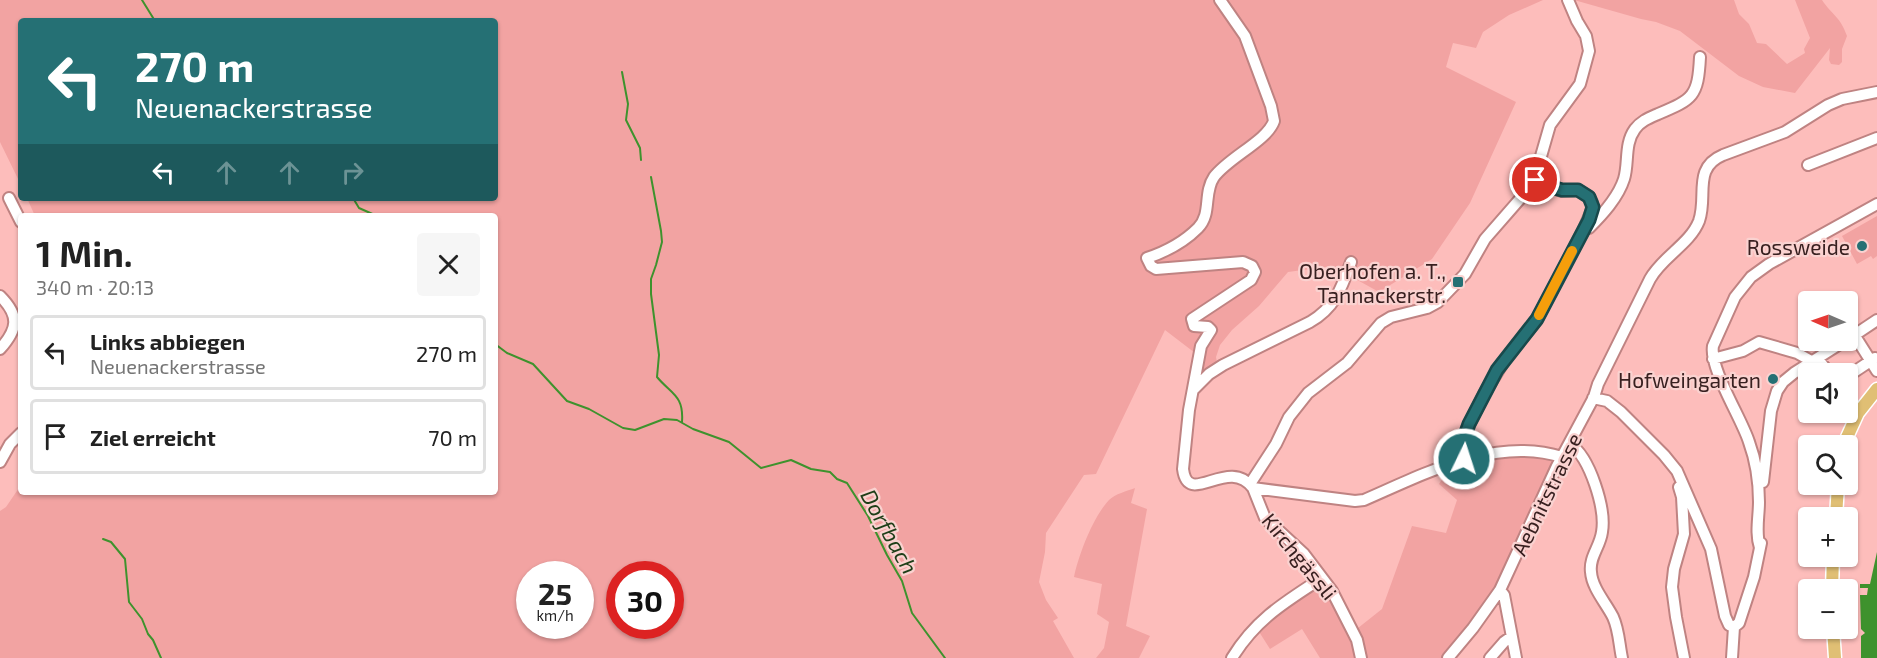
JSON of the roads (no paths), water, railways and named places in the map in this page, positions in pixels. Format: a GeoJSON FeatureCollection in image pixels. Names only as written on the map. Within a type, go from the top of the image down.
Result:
{"type":"FeatureCollection","features":[{"type":"Feature","properties":{"kind":"main road"},"geometry":{"type":"LineString","coordinates":[[1858,412],[1877,389]]}},
{"type":"Feature","properties":{"kind":"main road"},"geometry":{"type":"LineString","coordinates":[[1834,639],[1835,658]]}},
{"type":"Feature","properties":{"kind":"street"},"geometry":{"type":"LineString","coordinates":[[1220,0],[1245,36],[1274,121],[1265,134],[1232,159],[1214,177],[1208,191],[1205,216],[1200,226],[1166,252],[1147,258],[1151,266],[1156,269],[1234,262],[1247,263],[1252,266],[1255,273],[1251,280],[1192,319],[1194,326],[1208,327],[1211,330],[1202,344],[1199,356],[1183,469],[1184,477],[1191,484],[1200,486],[1221,477],[1232,476],[1252,486],[1359,501],[1465,458],[1524,452],[1562,457]]}},
{"type":"Feature","properties":{"kind":"street"},"geometry":{"type":"LineString","coordinates":[[1252,486],[1289,417],[1303,399],[1347,363],[1381,323],[1391,317],[1427,308],[1438,302],[1465,274],[1485,239],[1534,182],[1550,126],[1576,91],[1583,76],[1590,48],[1568,0]]}},
{"type":"Feature","properties":{"kind":"street"},"geometry":{"type":"LineString","coordinates":[[1583,231],[1591,227],[1618,192],[1625,174],[1628,145],[1635,128],[1645,119],[1680,105],[1692,96],[1698,80],[1700,57]]}},
{"type":"Feature","properties":{"kind":"street","name":"Aebnitstrasse"},"geometry":{"type":"LineString","coordinates":[[1448,658],[1500,590],[1562,457],[1653,273],[1692,233],[1698,222],[1704,174],[1708,166],[1713,160],[1723,155],[1785,132],[1829,104],[1855,94],[1877,92]]}},
{"type":"Feature","properties":{"kind":"street"},"geometry":{"type":"LineString","coordinates":[[1808,165],[1877,138]]}},
{"type":"Feature","properties":{"kind":"street"},"geometry":{"type":"LineString","coordinates":[[1465,458],[1462,447],[1463,437],[1484,394],[1503,361],[1536,321],[1592,210],[1589,197],[1578,190],[1562,190],[1534,182]]}},
{"type":"Feature","properties":{"kind":"street"},"geometry":{"type":"LineString","coordinates":[[9,198],[18,216]]}},
{"type":"Feature","properties":{"kind":"street"},"geometry":{"type":"LineString","coordinates":[[1760,548],[1757,533],[1758,483],[1754,454],[1713,359],[1712,351],[1715,340],[1735,297],[1751,277],[1769,264],[1877,204]]}},
{"type":"Feature","properties":{"kind":"street"},"geometry":{"type":"LineString","coordinates":[[1193,390],[1218,368],[1321,315],[1341,291],[1351,262]]}},
{"type":"Feature","properties":{"kind":"street"},"geometry":{"type":"LineString","coordinates":[[0,296],[13,311],[15,319],[10,337],[0,349]]}},
{"type":"Feature","properties":{"kind":"street"},"geometry":{"type":"LineString","coordinates":[[1858,333],[1877,320]]}},
{"type":"Feature","properties":{"kind":"street"},"geometry":{"type":"LineString","coordinates":[[1713,359],[1743,351],[1759,342],[1817,363]]}},
{"type":"Feature","properties":{"kind":"street"},"geometry":{"type":"LineString","coordinates":[[1858,346],[1875,363],[1858,371]]}},
{"type":"Feature","properties":{"kind":"street"},"geometry":{"type":"LineString","coordinates":[[1732,658],[1734,627],[1739,623],[1754,577],[1760,548],[1764,463],[1772,404],[1783,382],[1830,351]]}},
{"type":"Feature","properties":{"kind":"street"},"geometry":{"type":"LineString","coordinates":[[1593,398],[1607,401],[1621,412],[1664,455],[1680,476],[1711,549],[1725,616],[1729,625],[1734,627]]}},
{"type":"Feature","properties":{"kind":"street"},"geometry":{"type":"LineString","coordinates":[[0,462],[9,444],[18,436]]}},
{"type":"Feature","properties":{"kind":"street"},"geometry":{"type":"LineString","coordinates":[[1570,444],[1580,453],[1601,504],[1603,531],[1592,557],[1590,572],[1614,620],[1622,658]]}},
{"type":"Feature","properties":{"kind":"street"},"geometry":{"type":"LineString","coordinates":[[1680,476],[1677,481],[1682,496],[1684,534],[1674,568],[1672,587],[1684,658]]}},
{"type":"Feature","properties":{"kind":"street","name":"Kirchgässli"},"geometry":{"type":"LineString","coordinates":[[1252,486],[1265,518],[1304,554],[1334,594],[1357,640],[1360,658]]}},
{"type":"Feature","properties":{"kind":"street"},"geometry":{"type":"LineString","coordinates":[[1232,658],[1265,617],[1322,578]]}},
{"type":"Feature","properties":{"kind":"street"},"geometry":{"type":"LineString","coordinates":[[1500,590],[1504,596],[1516,658]]}},
{"type":"Feature","properties":{"kind":"street"},"geometry":{"type":"LineString","coordinates":[[1490,658],[1511,637]]}},
{"type":"Feature","properties":{"kind":"waterway"},"geometry":{"type":"LineString","coordinates":[[142,0],[153,18]]}},
{"type":"Feature","properties":{"kind":"waterway"},"geometry":{"type":"LineString","coordinates":[[622,72],[628,104],[626,120],[640,148],[641,160]]}},
{"type":"Feature","properties":{"kind":"waterway"},"geometry":{"type":"LineString","coordinates":[[651,177],[662,242],[651,279],[659,355],[657,377],[679,400],[682,422]]}},
{"type":"Feature","properties":{"kind":"waterway"},"geometry":{"type":"LineString","coordinates":[[355,201],[359,208],[370,213]]}},
{"type":"Feature","properties":{"kind":"waterway","name":"Dorfbach"},"geometry":{"type":"LineString","coordinates":[[498,346],[507,353],[533,364],[567,401],[589,409],[623,428],[635,430],[664,419],[677,420],[693,429],[729,442],[761,468],[791,460],[811,469],[830,472],[837,479],[847,483],[868,516],[902,581],[912,613],[945,658]]}},
{"type":"Feature","properties":{"kind":"waterway"},"geometry":{"type":"LineString","coordinates":[[103,539],[111,542],[125,559],[129,602],[142,619],[161,658]]}},
{"type":"Feature","properties":{"kind":"place","name":"Rossweide"},"geometry":{"type":"Point","coordinates":[1862,246]}},
{"type":"Feature","properties":{"kind":"place","name":"Oberhofen a. T., Tannackerstr."},"geometry":{"type":"Point","coordinates":[1458,282]}},
{"type":"Feature","properties":{"kind":"place","name":"Hofweingarten"},"geometry":{"type":"Point","coordinates":[1773,379]}}]}
